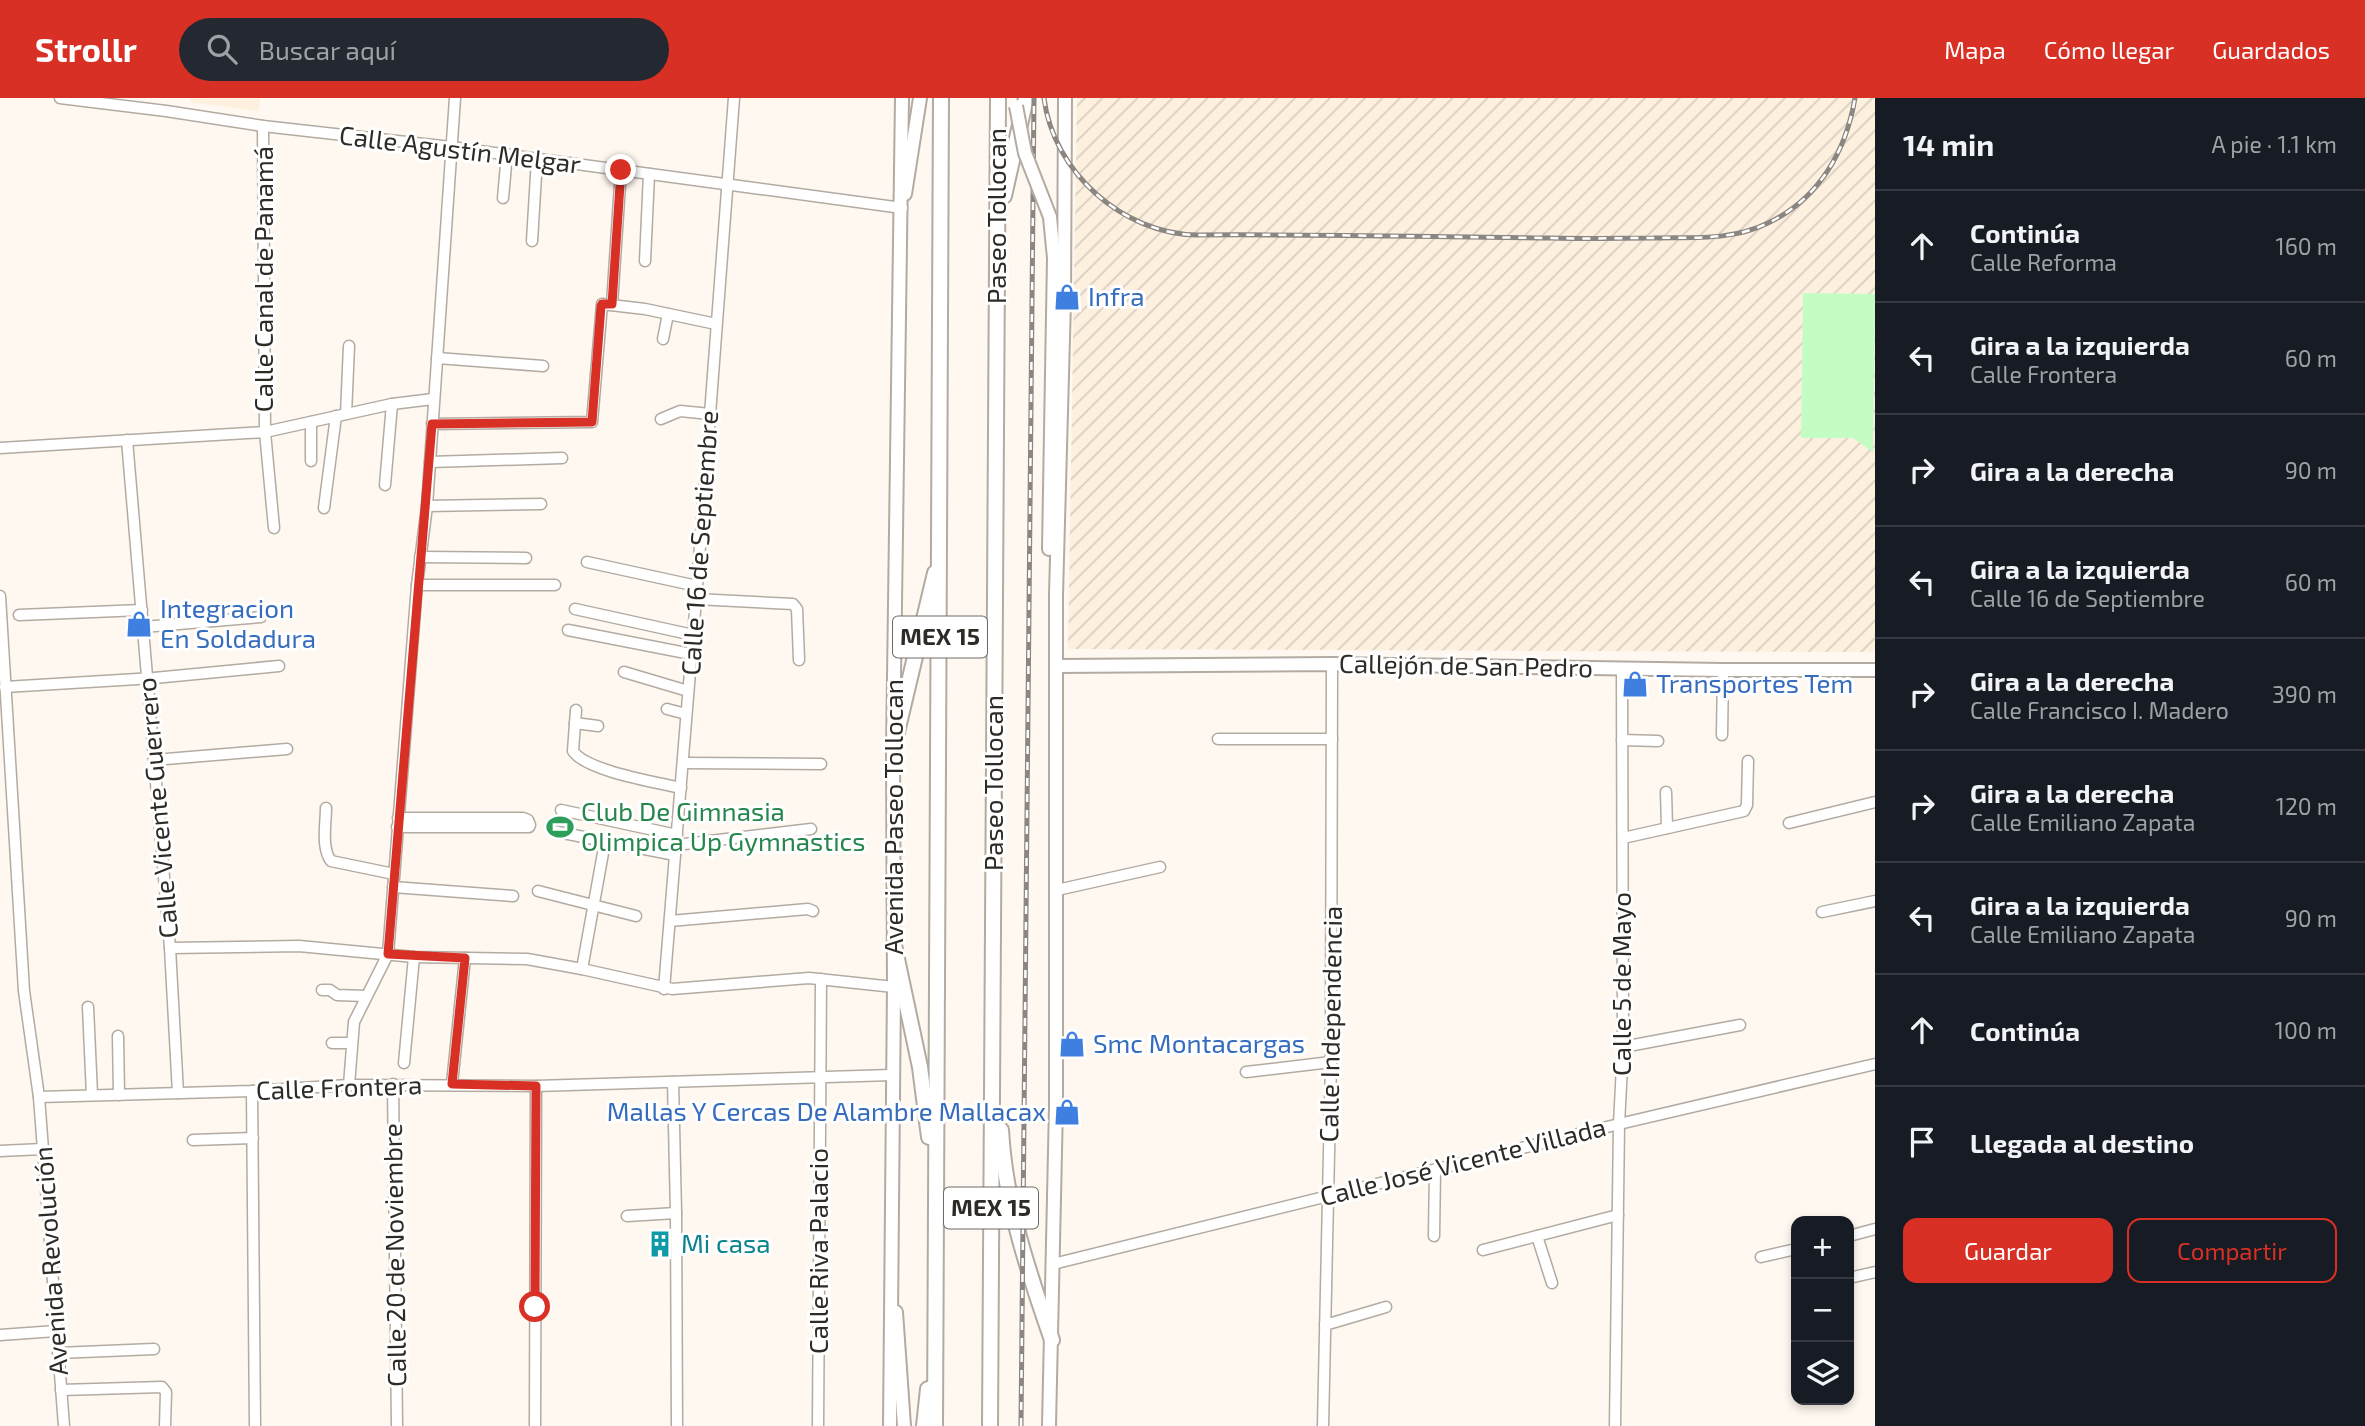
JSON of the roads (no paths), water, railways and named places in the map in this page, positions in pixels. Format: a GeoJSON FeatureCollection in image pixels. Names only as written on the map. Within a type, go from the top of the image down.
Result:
{"type":"FeatureCollection","features":[{"type":"Feature","properties":{"kind":"highway","name":"Paseo Tollocan"},"geometry":{"type":"LineString","coordinates":[[935,1426],[941,98]]}},
{"type":"Feature","properties":{"kind":"highway","name":"Paseo Tollocan"},"geometry":{"type":"LineString","coordinates":[[990,1426],[998,98]]}},
{"type":"Feature","properties":{"kind":"highway"},"geometry":{"type":"LineString","coordinates":[[998,243],[1005,190],[1026,98]]}},
{"type":"Feature","properties":{"kind":"highway"},"geometry":{"type":"LineString","coordinates":[[893,749],[941,552]]}},
{"type":"Feature","properties":{"kind":"highway"},"geometry":{"type":"LineString","coordinates":[[894,945],[920,1067],[936,1176]]}},
{"type":"Feature","properties":{"kind":"highway"},"geometry":{"type":"LineString","coordinates":[[993,989],[998,1028],[1002,1156],[1007,1188],[1023,1257],[1052,1340]]}},
{"type":"Feature","properties":{"kind":"highway"},"geometry":{"type":"LineString","coordinates":[[924,1426],[936,1342]]}},
{"type":"Feature","properties":{"kind":"main road","name":"Avenida Paseo Tollocan"},"geometry":{"type":"LineString","coordinates":[[890,1426],[893,749],[902,98]]}},
{"type":"Feature","properties":{"kind":"main road","name":"Avenida Paseo Tollocan"},"geometry":{"type":"LineString","coordinates":[[901,208],[909,177],[920,98]]}},
{"type":"Feature","properties":{"kind":"main road"},"geometry":{"type":"LineString","coordinates":[[1016,98],[1025,153],[1050,217],[1054,258],[1049,549],[1051,616],[1056,647]]}},
{"type":"Feature","properties":{"kind":"main road"},"geometry":{"type":"LineString","coordinates":[[1049,1426],[1057,890],[1056,647],[1064,301],[1065,98]]}},
{"type":"Feature","properties":{"kind":"main road","name":"Callejón de San Pedro"},"geometry":{"type":"LineString","coordinates":[[1057,666],[1332,664],[1875,670]]}},
{"type":"Feature","properties":{"kind":"main road"},"geometry":{"type":"LineString","coordinates":[[890,1291],[899,1329],[904,1426]]}},
{"type":"Feature","properties":{"kind":"street","name":"Calle Agustín Melgar"},"geometry":{"type":"LineString","coordinates":[[60,98],[264,126],[451,147],[901,208]]}},
{"type":"Feature","properties":{"kind":"street"},"geometry":{"type":"LineString","coordinates":[[349,1085],[354,1022],[388,954],[417,585],[427,506],[454,98]]}},
{"type":"Feature","properties":{"kind":"street","name":"Calle 16 de Septiembre"},"geometry":{"type":"LineString","coordinates":[[664,989],[734,98]]}},
{"type":"Feature","properties":{"kind":"street","name":"Calle Canal de Panamá"},"geometry":{"type":"LineString","coordinates":[[264,126],[265,432],[274,527]]}},
{"type":"Feature","properties":{"kind":"street"},"geometry":{"type":"LineString","coordinates":[[503,198],[507,155]]}},
{"type":"Feature","properties":{"kind":"street"},"geometry":{"type":"LineString","coordinates":[[532,241],[537,159]]}},
{"type":"Feature","properties":{"kind":"street"},"geometry":{"type":"LineString","coordinates":[[612,304],[621,170]]}},
{"type":"Feature","properties":{"kind":"street"},"geometry":{"type":"LineString","coordinates":[[645,261],[649,174]]}},
{"type":"Feature","properties":{"kind":"street"},"geometry":{"type":"LineString","coordinates":[[432,424],[592,422],[602,304],[716,324]]}},
{"type":"Feature","properties":{"kind":"street"},"geometry":{"type":"LineString","coordinates":[[663,339],[668,314]]}},
{"type":"Feature","properties":{"kind":"street"},"geometry":{"type":"LineString","coordinates":[[324,508],[341,415],[349,346]]}},
{"type":"Feature","properties":{"kind":"street"},"geometry":{"type":"LineString","coordinates":[[437,358],[543,366]]}},
{"type":"Feature","properties":{"kind":"street"},"geometry":{"type":"LineString","coordinates":[[0,448],[265,432],[392,404],[433,399]]}},
{"type":"Feature","properties":{"kind":"street"},"geometry":{"type":"LineString","coordinates":[[385,485],[392,404]]}},
{"type":"Feature","properties":{"kind":"street"},"geometry":{"type":"LineString","coordinates":[[661,419],[680,411],[710,414]]}},
{"type":"Feature","properties":{"kind":"street"},"geometry":{"type":"LineString","coordinates":[[311,422],[311,461]]}},
{"type":"Feature","properties":{"kind":"street","name":"Calle Vicente Guerrero"},"geometry":{"type":"LineString","coordinates":[[127,440],[170,948],[178,1093]]}},
{"type":"Feature","properties":{"kind":"street"},"geometry":{"type":"LineString","coordinates":[[430,463],[562,458]]}},
{"type":"Feature","properties":{"kind":"street"},"geometry":{"type":"LineString","coordinates":[[427,506],[541,504]]}},
{"type":"Feature","properties":{"kind":"street"},"geometry":{"type":"LineString","coordinates":[[420,557],[526,558]]}},
{"type":"Feature","properties":{"kind":"street"},"geometry":{"type":"LineString","coordinates":[[587,562],[697,586]]}},
{"type":"Feature","properties":{"kind":"street"},"geometry":{"type":"LineString","coordinates":[[417,585],[555,585]]}},
{"type":"Feature","properties":{"kind":"street"},"geometry":{"type":"LineString","coordinates":[[0,596],[24,990],[39,1097]]}},
{"type":"Feature","properties":{"kind":"street"},"geometry":{"type":"LineString","coordinates":[[696,600],[793,604],[797,609],[799,660]]}},
{"type":"Feature","properties":{"kind":"street"},"geometry":{"type":"LineString","coordinates":[[575,608],[693,635]]}},
{"type":"Feature","properties":{"kind":"street"},"geometry":{"type":"LineString","coordinates":[[19,615],[142,610]]}},
{"type":"Feature","properties":{"kind":"street"},"geometry":{"type":"LineString","coordinates":[[144,627],[261,617]]}},
{"type":"Feature","properties":{"kind":"street"},"geometry":{"type":"LineString","coordinates":[[568,630],[691,654]]}},
{"type":"Feature","properties":{"kind":"street","name":"Calle Independencia"},"geometry":{"type":"LineString","coordinates":[[1323,1426],[1331,1062],[1332,664]]}},
{"type":"Feature","properties":{"kind":"street"},"geometry":{"type":"LineString","coordinates":[[5,687],[279,666]]}},
{"type":"Feature","properties":{"kind":"street","name":"Calle 5 de Mayo"},"geometry":{"type":"LineString","coordinates":[[1615,1426],[1619,1124],[1623,1047],[1622,668]]}},
{"type":"Feature","properties":{"kind":"street"},"geometry":{"type":"LineString","coordinates":[[1723,670],[1723,735]]}},
{"type":"Feature","properties":{"kind":"street"},"geometry":{"type":"LineString","coordinates":[[625,672],[688,691]]}},
{"type":"Feature","properties":{"kind":"street"},"geometry":{"type":"LineString","coordinates":[[667,709],[686,714]]}},
{"type":"Feature","properties":{"kind":"street"},"geometry":{"type":"LineString","coordinates":[[576,710],[573,751],[580,759],[607,769],[681,788]]}},
{"type":"Feature","properties":{"kind":"street"},"geometry":{"type":"LineString","coordinates":[[575,723],[598,726]]}},
{"type":"Feature","properties":{"kind":"street"},"geometry":{"type":"LineString","coordinates":[[1218,739],[1332,739]]}},
{"type":"Feature","properties":{"kind":"street"},"geometry":{"type":"LineString","coordinates":[[1622,740],[1658,741]]}},
{"type":"Feature","properties":{"kind":"street"},"geometry":{"type":"LineString","coordinates":[[154,760],[287,749]]}},
{"type":"Feature","properties":{"kind":"street"},"geometry":{"type":"LineString","coordinates":[[1623,838],[1745,810],[1748,761]]}},
{"type":"Feature","properties":{"kind":"street"},"geometry":{"type":"LineString","coordinates":[[683,763],[821,764]]}},
{"type":"Feature","properties":{"kind":"street"},"geometry":{"type":"LineString","coordinates":[[1666,792],[1667,828]]}},
{"type":"Feature","properties":{"kind":"street"},"geometry":{"type":"LineString","coordinates":[[1789,823],[1875,802]]}},
{"type":"Feature","properties":{"kind":"street"},"geometry":{"type":"LineString","coordinates":[[326,808],[326,849],[331,861],[394,874]]}},
{"type":"Feature","properties":{"kind":"street"},"geometry":{"type":"LineString","coordinates":[[561,810],[676,845]]}},
{"type":"Feature","properties":{"kind":"street"},"geometry":{"type":"LineString","coordinates":[[398,822],[529,827]]}},
{"type":"Feature","properties":{"kind":"street"},"geometry":{"type":"LineString","coordinates":[[553,831],[605,842],[676,845],[811,829]]}},
{"type":"Feature","properties":{"kind":"street"},"geometry":{"type":"LineString","coordinates":[[582,969],[605,842]]}},
{"type":"Feature","properties":{"kind":"street"},"geometry":{"type":"LineString","coordinates":[[1057,890],[1160,867]]}},
{"type":"Feature","properties":{"kind":"street"},"geometry":{"type":"LineString","coordinates":[[393,887],[513,895]]}},
{"type":"Feature","properties":{"kind":"street"},"geometry":{"type":"LineString","coordinates":[[538,891],[636,916]]}},
{"type":"Feature","properties":{"kind":"street"},"geometry":{"type":"LineString","coordinates":[[1822,912],[1875,901]]}},
{"type":"Feature","properties":{"kind":"street"},"geometry":{"type":"LineString","coordinates":[[670,921],[808,909],[813,911]]}},
{"type":"Feature","properties":{"kind":"street"},"geometry":{"type":"LineString","coordinates":[[170,948],[299,946],[414,957],[527,960],[582,969],[664,989],[688,990],[778,979],[821,979],[894,988]]}},
{"type":"Feature","properties":{"kind":"street"},"geometry":{"type":"LineString","coordinates":[[404,1062],[414,957]]}},
{"type":"Feature","properties":{"kind":"street"},"geometry":{"type":"LineString","coordinates":[[452,1084],[465,958]]}},
{"type":"Feature","properties":{"kind":"street","name":"Calle Riva Palacio"},"geometry":{"type":"LineString","coordinates":[[818,1426],[821,979]]}},
{"type":"Feature","properties":{"kind":"street"},"geometry":{"type":"LineString","coordinates":[[322,990],[330,990],[337,995],[365,996]]}},
{"type":"Feature","properties":{"kind":"street"},"geometry":{"type":"LineString","coordinates":[[88,1007],[92,1096]]}},
{"type":"Feature","properties":{"kind":"street"},"geometry":{"type":"LineString","coordinates":[[1623,1047],[1740,1025]]}},
{"type":"Feature","properties":{"kind":"street"},"geometry":{"type":"LineString","coordinates":[[118,1036],[119,1095]]}},
{"type":"Feature","properties":{"kind":"street"},"geometry":{"type":"LineString","coordinates":[[332,1043],[351,1043]]}},
{"type":"Feature","properties":{"kind":"street"},"geometry":{"type":"LineString","coordinates":[[1245,1072],[1331,1062]]}},
{"type":"Feature","properties":{"kind":"street","name":"Calle José Vicente Villada"},"geometry":{"type":"LineString","coordinates":[[1053,1264],[1619,1124],[1875,1064]]}},
{"type":"Feature","properties":{"kind":"street","name":"Calle Frontera"},"geometry":{"type":"LineString","coordinates":[[39,1097],[253,1091],[349,1085],[536,1086],[892,1075]]}},
{"type":"Feature","properties":{"kind":"street"},"geometry":{"type":"LineString","coordinates":[[673,1082],[677,1426]]}},
{"type":"Feature","properties":{"kind":"street","name":"Calle 20 de Noviembre"},"geometry":{"type":"LineString","coordinates":[[393,1084],[397,1426]]}},
{"type":"Feature","properties":{"kind":"street"},"geometry":{"type":"LineString","coordinates":[[535,1426],[536,1086]]}},
{"type":"Feature","properties":{"kind":"street"},"geometry":{"type":"LineString","coordinates":[[253,1091],[255,1426]]}},
{"type":"Feature","properties":{"kind":"street","name":"Avenida Revolución"},"geometry":{"type":"LineString","coordinates":[[39,1097],[64,1426]]}},
{"type":"Feature","properties":{"kind":"street"},"geometry":{"type":"LineString","coordinates":[[193,1140],[253,1138]]}},
{"type":"Feature","properties":{"kind":"street"},"geometry":{"type":"LineString","coordinates":[[0,1151],[43,1149]]}},
{"type":"Feature","properties":{"kind":"street"},"geometry":{"type":"LineString","coordinates":[[1434,1236],[1435,1170]]}},
{"type":"Feature","properties":{"kind":"street"},"geometry":{"type":"LineString","coordinates":[[627,1216],[676,1213]]}},
{"type":"Feature","properties":{"kind":"street"},"geometry":{"type":"LineString","coordinates":[[1483,1250],[1618,1215]]}},
{"type":"Feature","properties":{"kind":"street"},"geometry":{"type":"LineString","coordinates":[[1854,1235],[1875,1229]]}},
{"type":"Feature","properties":{"kind":"street"},"geometry":{"type":"LineString","coordinates":[[1537,1236],[1552,1283]]}},
{"type":"Feature","properties":{"kind":"street"},"geometry":{"type":"LineString","coordinates":[[1761,1257],[1791,1250]]}},
{"type":"Feature","properties":{"kind":"street"},"geometry":{"type":"LineString","coordinates":[[1854,1278],[1875,1272]]}},
{"type":"Feature","properties":{"kind":"street"},"geometry":{"type":"LineString","coordinates":[[1325,1325],[1386,1307]]}},
{"type":"Feature","properties":{"kind":"street"},"geometry":{"type":"LineString","coordinates":[[0,1335],[56,1331]]}},
{"type":"Feature","properties":{"kind":"street"},"geometry":{"type":"LineString","coordinates":[[58,1353],[154,1349]]}},
{"type":"Feature","properties":{"kind":"street"},"geometry":{"type":"LineString","coordinates":[[61,1390],[162,1387],[166,1392],[165,1426]]}},
{"type":"Feature","properties":{"kind":"railway"},"geometry":{"type":"LineString","coordinates":[[1021,1426],[1034,98]]}},
{"type":"Feature","properties":{"kind":"railway"},"geometry":{"type":"LineString","coordinates":[[1044,98],[1050,125],[1061,150],[1077,174],[1096,194],[1118,211],[1143,224],[1170,232],[1197,235],[1590,238],[1712,237],[1740,233],[1768,223],[1786,213],[1816,187],[1837,155],[1845,137],[1855,98]]}},
{"type":"Feature","properties":{"kind":"place","name":"Infra"},"geometry":{"type":"Point","coordinates":[1067,297]}},
{"type":"Feature","properties":{"kind":"place","name":"Integracion En Soldadura"},"geometry":{"type":"Point","coordinates":[139,624]}},
{"type":"Feature","properties":{"kind":"place","name":"Transportes Tem"},"geometry":{"type":"Point","coordinates":[1635,684]}},
{"type":"Feature","properties":{"kind":"place","name":"Club De Gimnasia Olimpica Up Gymnastics"},"geometry":{"type":"Point","coordinates":[560,827]}},
{"type":"Feature","properties":{"kind":"place","name":"Smc Montacargas"},"geometry":{"type":"Point","coordinates":[1072,1044]}},
{"type":"Feature","properties":{"kind":"place","name":"Mallas Y Cercas De Alambre Mallacax"},"geometry":{"type":"Point","coordinates":[1067,1112]}},
{"type":"Feature","properties":{"kind":"place","name":"Mi casa"},"geometry":{"type":"Point","coordinates":[660,1244]}}]}
